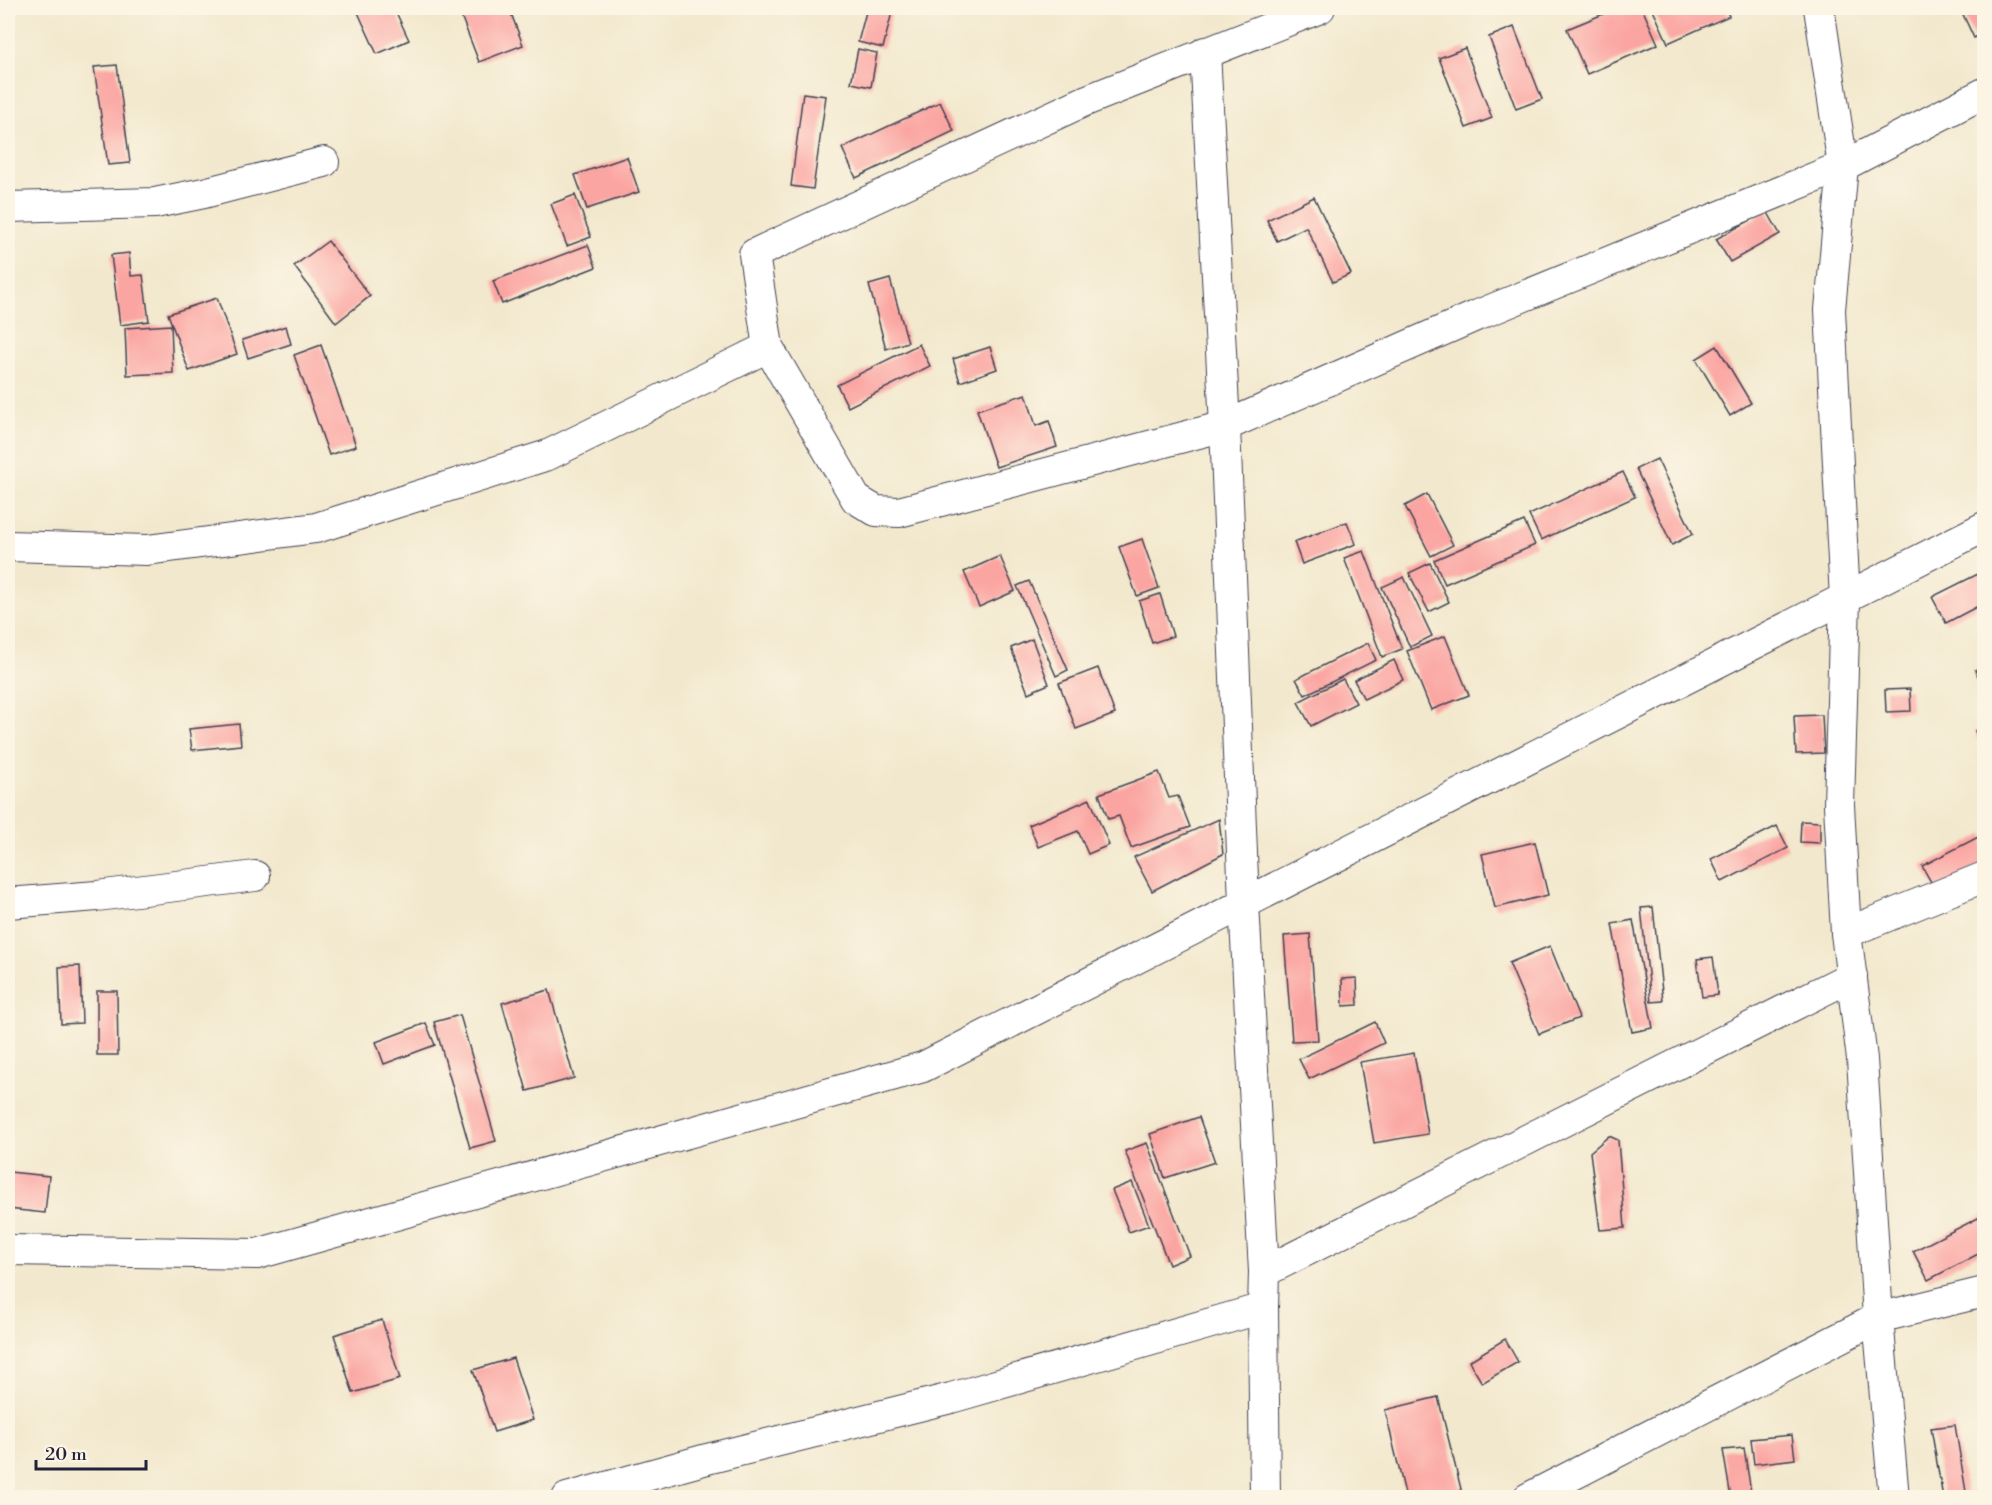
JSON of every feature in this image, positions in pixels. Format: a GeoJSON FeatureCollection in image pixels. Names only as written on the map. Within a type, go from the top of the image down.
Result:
{"type":"FeatureCollection","features":[{"type":"Feature","properties":{"kind":"street"},"geometry":{"type":"LineString","coordinates":[[1320,8],[1085,101],[754,254],[768,347],[856,499],[876,511],[899,512],[1225,426],[1478,315],[1843,166],[1984,93]]}},
{"type":"Feature","properties":{"kind":"street"},"geometry":{"type":"LineString","coordinates":[[1819,8],[1843,166],[1830,310],[1845,600],[1839,805],[1846,933],[1862,1059],[1878,1318],[1894,1497]]}},
{"type":"Feature","properties":{"kind":"street"},"geometry":{"type":"LineString","coordinates":[[1205,52],[1225,426],[1244,903],[1264,1272],[1265,1497]]}},
{"type":"Feature","properties":{"kind":"street"},"geometry":{"type":"LineString","coordinates":[[8,207],[155,202],[204,193],[324,162]]}},
{"type":"Feature","properties":{"kind":"street"},"geometry":{"type":"LineString","coordinates":[[8,546],[147,550],[316,528],[548,455],[768,347]]}},
{"type":"Feature","properties":{"kind":"street"},"geometry":{"type":"LineString","coordinates":[[8,1250],[257,1254],[923,1067],[1845,600],[1984,527]]}},
{"type":"Feature","properties":{"kind":"street"},"geometry":{"type":"LineString","coordinates":[[8,903],[97,896],[255,876]]}},
{"type":"Feature","properties":{"kind":"street"},"geometry":{"type":"LineString","coordinates":[[1846,933],[1984,877]]}},
{"type":"Feature","properties":{"kind":"street"},"geometry":{"type":"LineString","coordinates":[[1264,1272],[1852,976]]}},
{"type":"Feature","properties":{"kind":"street"},"geometry":{"type":"LineString","coordinates":[[1528,1497],[1878,1318],[1984,1292]]}},
{"type":"Feature","properties":{"kind":"street"},"geometry":{"type":"LineString","coordinates":[[567,1497],[707,1459],[951,1398],[1263,1308]]}},
{"type":"Feature","properties":{"kind":"building"},"geometry":{"type":"Polygon","coordinates":[[[356,8],[394,8],[409,40],[377,54],[356,8]]]}},
{"type":"Feature","properties":{"kind":"building"},"geometry":{"type":"Polygon","coordinates":[[[458,8],[509,8],[523,45],[479,62],[458,8]]]}},
{"type":"Feature","properties":{"kind":"building"},"geometry":{"type":"Polygon","coordinates":[[[867,8],[893,8],[883,48],[858,42],[867,8]]]}},
{"type":"Feature","properties":{"kind":"building"},"geometry":{"type":"Polygon","coordinates":[[[1618,8],[1642,8],[1658,44],[1587,74],[1567,29],[1618,8]]]}},
{"type":"Feature","properties":{"kind":"building"},"geometry":{"type":"Polygon","coordinates":[[[1659,8],[1725,8],[1729,16],[1668,43],[1653,10],[1659,8]]]}},
{"type":"Feature","properties":{"kind":"building"},"geometry":{"type":"Polygon","coordinates":[[[1960,8],[1981,8],[1984,14],[1984,33],[1974,38],[1960,8]]]}},
{"type":"Feature","properties":{"kind":"building"},"geometry":{"type":"Polygon","coordinates":[[[1514,27],[1542,99],[1516,109],[1489,37],[1514,27]]]}},
{"type":"Feature","properties":{"kind":"building"},"geometry":{"type":"Polygon","coordinates":[[[1465,48],[1492,118],[1466,128],[1439,58],[1465,48]]]}},
{"type":"Feature","properties":{"kind":"building"},"geometry":{"type":"Polygon","coordinates":[[[858,49],[877,53],[871,87],[851,83],[858,49]]]}},
{"type":"Feature","properties":{"kind":"building"},"geometry":{"type":"Polygon","coordinates":[[[117,65],[130,163],[108,165],[94,67],[117,65]]]}},
{"type":"Feature","properties":{"kind":"building"},"geometry":{"type":"Polygon","coordinates":[[[803,93],[826,96],[813,189],[791,186],[803,93]]]}},
{"type":"Feature","properties":{"kind":"building"},"geometry":{"type":"Polygon","coordinates":[[[8,101],[12,101],[10,147],[8,147],[8,101]]]}},
{"type":"Feature","properties":{"kind":"building"},"geometry":{"type":"Polygon","coordinates":[[[940,102],[954,131],[856,178],[842,148],[940,102]]]}},
{"type":"Feature","properties":{"kind":"building"},"geometry":{"type":"Polygon","coordinates":[[[627,157],[639,192],[587,209],[575,175],[627,157]]]}},
{"type":"Feature","properties":{"kind":"building"},"geometry":{"type":"Polygon","coordinates":[[[575,195],[591,237],[567,246],[551,204],[575,195]]]}},
{"type":"Feature","properties":{"kind":"building"},"geometry":{"type":"Polygon","coordinates":[[[1314,197],[1351,274],[1333,282],[1306,227],[1277,241],[1267,220],[1314,197]]]}},
{"type":"Feature","properties":{"kind":"building"},"geometry":{"type":"Polygon","coordinates":[[[1767,211],[1780,234],[1730,262],[1716,239],[1767,211]]]}},
{"type":"Feature","properties":{"kind":"building"},"geometry":{"type":"Polygon","coordinates":[[[328,241],[370,296],[336,323],[294,266],[328,241]]]}},
{"type":"Feature","properties":{"kind":"building"},"geometry":{"type":"Polygon","coordinates":[[[588,245],[596,267],[502,304],[493,281],[588,245]]]}},
{"type":"Feature","properties":{"kind":"building"},"geometry":{"type":"Polygon","coordinates":[[[129,253],[131,276],[143,275],[149,321],[120,325],[111,255],[129,253]]]}},
{"type":"Feature","properties":{"kind":"building"},"geometry":{"type":"Polygon","coordinates":[[[890,279],[908,342],[886,349],[869,285],[890,279]]]}},
{"type":"Feature","properties":{"kind":"building"},"geometry":{"type":"Polygon","coordinates":[[[217,298],[237,354],[189,371],[168,314],[217,298]]]}},
{"type":"Feature","properties":{"kind":"building"},"geometry":{"type":"Polygon","coordinates":[[[171,325],[173,373],[127,375],[125,328],[171,325]]]}},
{"type":"Feature","properties":{"kind":"building"},"geometry":{"type":"Polygon","coordinates":[[[286,326],[291,344],[248,358],[242,340],[286,326]]]}},
{"type":"Feature","properties":{"kind":"building"},"geometry":{"type":"Polygon","coordinates":[[[919,344],[930,366],[848,407],[837,385],[919,344]]]}},
{"type":"Feature","properties":{"kind":"building"},"geometry":{"type":"Polygon","coordinates":[[[321,345],[356,446],[329,455],[294,355],[321,345]]]}},
{"type":"Feature","properties":{"kind":"building"},"geometry":{"type":"Polygon","coordinates":[[[1717,346],[1751,403],[1730,416],[1696,359],[1717,346]]]}},
{"type":"Feature","properties":{"kind":"building"},"geometry":{"type":"Polygon","coordinates":[[[990,347],[997,369],[960,382],[953,359],[990,347]]]}},
{"type":"Feature","properties":{"kind":"building"},"geometry":{"type":"Polygon","coordinates":[[[1026,394],[1036,426],[1049,421],[1057,447],[996,467],[977,410],[1026,394]]]}},
{"type":"Feature","properties":{"kind":"building"},"geometry":{"type":"Polygon","coordinates":[[[1657,459],[1693,534],[1672,545],[1636,469],[1657,459]]]}},
{"type":"Feature","properties":{"kind":"building"},"geometry":{"type":"Polygon","coordinates":[[[1623,472],[1635,497],[1541,540],[1529,515],[1623,472]]]}},
{"type":"Feature","properties":{"kind":"building"},"geometry":{"type":"Polygon","coordinates":[[[1427,494],[1453,545],[1431,556],[1405,506],[1427,494]]]}},
{"type":"Feature","properties":{"kind":"building"},"geometry":{"type":"Polygon","coordinates":[[[1524,521],[1535,545],[1445,584],[1434,560],[1524,521]]]}},
{"type":"Feature","properties":{"kind":"building"},"geometry":{"type":"Polygon","coordinates":[[[1347,522],[1356,544],[1302,564],[1294,542],[1347,522]]]}},
{"type":"Feature","properties":{"kind":"building"},"geometry":{"type":"Polygon","coordinates":[[[1142,539],[1159,588],[1137,596],[1119,547],[1142,539]]]}},
{"type":"Feature","properties":{"kind":"building"},"geometry":{"type":"Polygon","coordinates":[[[1364,551],[1402,649],[1382,657],[1344,558],[1364,551]]]}},
{"type":"Feature","properties":{"kind":"building"},"geometry":{"type":"Polygon","coordinates":[[[1000,556],[1015,591],[979,607],[964,572],[1000,556]]]}},
{"type":"Feature","properties":{"kind":"building"},"geometry":{"type":"Polygon","coordinates":[[[1430,563],[1449,602],[1429,612],[1409,573],[1430,563]]]}},
{"type":"Feature","properties":{"kind":"building"},"geometry":{"type":"Polygon","coordinates":[[[1984,571],[1984,603],[1946,623],[1932,597],[1984,571]]]}},
{"type":"Feature","properties":{"kind":"building"},"geometry":{"type":"Polygon","coordinates":[[[1404,577],[1432,636],[1410,647],[1382,587],[1404,577]]]}},
{"type":"Feature","properties":{"kind":"building"},"geometry":{"type":"Polygon","coordinates":[[[1029,581],[1068,670],[1056,676],[1017,586],[1029,581]]]}},
{"type":"Feature","properties":{"kind":"building"},"geometry":{"type":"Polygon","coordinates":[[[1160,594],[1173,636],[1152,643],[1139,601],[1160,594]]]}},
{"type":"Feature","properties":{"kind":"building"},"geometry":{"type":"Polygon","coordinates":[[[1445,636],[1469,695],[1431,710],[1407,651],[1445,636]]]}},
{"type":"Feature","properties":{"kind":"building"},"geometry":{"type":"Polygon","coordinates":[[[1032,639],[1049,684],[1028,693],[1011,648],[1032,639]]]}},
{"type":"Feature","properties":{"kind":"building"},"geometry":{"type":"Polygon","coordinates":[[[1368,643],[1376,660],[1305,695],[1296,679],[1368,643]]]}},
{"type":"Feature","properties":{"kind":"building"},"geometry":{"type":"Polygon","coordinates":[[[1394,660],[1403,680],[1364,699],[1354,680],[1394,660]]]}},
{"type":"Feature","properties":{"kind":"building"},"geometry":{"type":"Polygon","coordinates":[[[1984,665],[1984,688],[1975,670],[1984,665]]]}},
{"type":"Feature","properties":{"kind":"building"},"geometry":{"type":"Polygon","coordinates":[[[1098,668],[1115,714],[1076,729],[1059,683],[1098,668]]]}},
{"type":"Feature","properties":{"kind":"building"},"geometry":{"type":"Polygon","coordinates":[[[1343,679],[1356,703],[1311,726],[1298,702],[1343,679]]]}},
{"type":"Feature","properties":{"kind":"building"},"geometry":{"type":"Polygon","coordinates":[[[1910,689],[1911,711],[1886,712],[1885,690],[1910,689]]]}},
{"type":"Feature","properties":{"kind":"building"},"geometry":{"type":"Polygon","coordinates":[[[1822,715],[1824,753],[1796,754],[1794,716],[1822,715]]]}},
{"type":"Feature","properties":{"kind":"building"},"geometry":{"type":"Polygon","coordinates":[[[239,724],[241,745],[192,750],[189,729],[239,724]]]}},
{"type":"Feature","properties":{"kind":"building"},"geometry":{"type":"Polygon","coordinates":[[[1984,727],[1984,751],[1975,731],[1984,727]]]}},
{"type":"Feature","properties":{"kind":"building"},"geometry":{"type":"Polygon","coordinates":[[[1159,772],[1169,798],[1178,796],[1190,827],[1131,848],[1119,816],[1108,819],[1099,794],[1159,772]]]}},
{"type":"Feature","properties":{"kind":"building"},"geometry":{"type":"Polygon","coordinates":[[[1090,799],[1109,845],[1088,854],[1078,831],[1038,847],[1029,825],[1090,799]]]}},
{"type":"Feature","properties":{"kind":"building"},"geometry":{"type":"Polygon","coordinates":[[[1219,819],[1223,854],[1152,891],[1134,857],[1219,819]]]}},
{"type":"Feature","properties":{"kind":"building"},"geometry":{"type":"Polygon","coordinates":[[[1801,821],[1820,822],[1820,843],[1800,842],[1801,821]]]}},
{"type":"Feature","properties":{"kind":"building"},"geometry":{"type":"Polygon","coordinates":[[[1777,826],[1788,848],[1722,882],[1711,859],[1777,826]]]}},
{"type":"Feature","properties":{"kind":"building"},"geometry":{"type":"Polygon","coordinates":[[[1984,834],[1984,863],[1935,889],[1922,866],[1984,834]]]}},
{"type":"Feature","properties":{"kind":"building"},"geometry":{"type":"Polygon","coordinates":[[[1535,842],[1548,895],[1495,908],[1482,854],[1535,842]]]}},
{"type":"Feature","properties":{"kind":"building"},"geometry":{"type":"Polygon","coordinates":[[[1653,907],[1663,1001],[1651,1002],[1641,908],[1653,907]]]}},
{"type":"Feature","properties":{"kind":"building"},"geometry":{"type":"Polygon","coordinates":[[[1633,920],[1653,1028],[1632,1032],[1612,924],[1633,920]]]}},
{"type":"Feature","properties":{"kind":"building"},"geometry":{"type":"Polygon","coordinates":[[[1310,934],[1318,1040],[1292,1041],[1284,936],[1310,934]]]}},
{"type":"Feature","properties":{"kind":"building"},"geometry":{"type":"Polygon","coordinates":[[[1550,946],[1579,1018],[1539,1034],[1509,963],[1550,946]]]}},
{"type":"Feature","properties":{"kind":"building"},"geometry":{"type":"Polygon","coordinates":[[[1713,957],[1718,995],[1702,997],[1697,959],[1713,957]]]}},
{"type":"Feature","properties":{"kind":"building"},"geometry":{"type":"Polygon","coordinates":[[[80,966],[82,1023],[61,1024],[59,967],[80,966]]]}},
{"type":"Feature","properties":{"kind":"building"},"geometry":{"type":"Polygon","coordinates":[[[1357,978],[1358,1005],[1343,1006],[1342,979],[1357,978]]]}},
{"type":"Feature","properties":{"kind":"building"},"geometry":{"type":"Polygon","coordinates":[[[549,990],[574,1078],[527,1091],[502,1003],[549,990]]]}},
{"type":"Feature","properties":{"kind":"building"},"geometry":{"type":"Polygon","coordinates":[[[97,991],[117,991],[118,1055],[97,1055],[97,991]]]}},
{"type":"Feature","properties":{"kind":"building"},"geometry":{"type":"Polygon","coordinates":[[[460,1015],[496,1141],[470,1148],[434,1022],[460,1015]]]}},
{"type":"Feature","properties":{"kind":"building"},"geometry":{"type":"Polygon","coordinates":[[[1375,1022],[1384,1043],[1309,1079],[1299,1059],[1375,1022]]]}},
{"type":"Feature","properties":{"kind":"building"},"geometry":{"type":"Polygon","coordinates":[[[426,1023],[435,1045],[384,1064],[376,1042],[426,1023]]]}},
{"type":"Feature","properties":{"kind":"building"},"geometry":{"type":"Polygon","coordinates":[[[1414,1053],[1428,1134],[1374,1143],[1360,1062],[1414,1053]]]}},
{"type":"Feature","properties":{"kind":"building"},"geometry":{"type":"Polygon","coordinates":[[[1199,1117],[1215,1162],[1165,1178],[1150,1134],[1199,1117]]]}},
{"type":"Feature","properties":{"kind":"building"},"geometry":{"type":"Polygon","coordinates":[[[1609,1136],[1618,1140],[1625,1228],[1600,1230],[1590,1152],[1609,1136]]]}},
{"type":"Feature","properties":{"kind":"building"},"geometry":{"type":"Polygon","coordinates":[[[1147,1143],[1190,1256],[1169,1265],[1125,1151],[1147,1143]]]}},
{"type":"Feature","properties":{"kind":"building"},"geometry":{"type":"Polygon","coordinates":[[[9,1172],[49,1176],[45,1213],[8,1209],[9,1172]]]}},
{"type":"Feature","properties":{"kind":"building"},"geometry":{"type":"Polygon","coordinates":[[[1132,1182],[1149,1225],[1129,1232],[1112,1190],[1132,1182]]]}},
{"type":"Feature","properties":{"kind":"building"},"geometry":{"type":"Polygon","coordinates":[[[1984,1215],[1984,1251],[1928,1280],[1913,1251],[1984,1215]]]}},
{"type":"Feature","properties":{"kind":"building"},"geometry":{"type":"Polygon","coordinates":[[[382,1320],[400,1379],[353,1393],[334,1335],[382,1320]]]}},
{"type":"Feature","properties":{"kind":"building"},"geometry":{"type":"Polygon","coordinates":[[[1505,1339],[1518,1362],[1482,1383],[1469,1361],[1505,1339]]]}},
{"type":"Feature","properties":{"kind":"building"},"geometry":{"type":"Polygon","coordinates":[[[513,1358],[533,1420],[494,1432],[473,1370],[513,1358]]]}},
{"type":"Feature","properties":{"kind":"building"},"geometry":{"type":"Polygon","coordinates":[[[1438,1397],[1463,1497],[1406,1498],[1385,1410],[1438,1397]]]}},
{"type":"Feature","properties":{"kind":"building"},"geometry":{"type":"Polygon","coordinates":[[[1955,1425],[1967,1498],[1943,1498],[1931,1428],[1955,1425]]]}},
{"type":"Feature","properties":{"kind":"building"},"geometry":{"type":"Polygon","coordinates":[[[1792,1435],[1795,1459],[1754,1464],[1751,1439],[1792,1435]]]}},
{"type":"Feature","properties":{"kind":"building"},"geometry":{"type":"Polygon","coordinates":[[[1744,1448],[1752,1498],[1731,1498],[1723,1450],[1744,1448]]]}}]}
